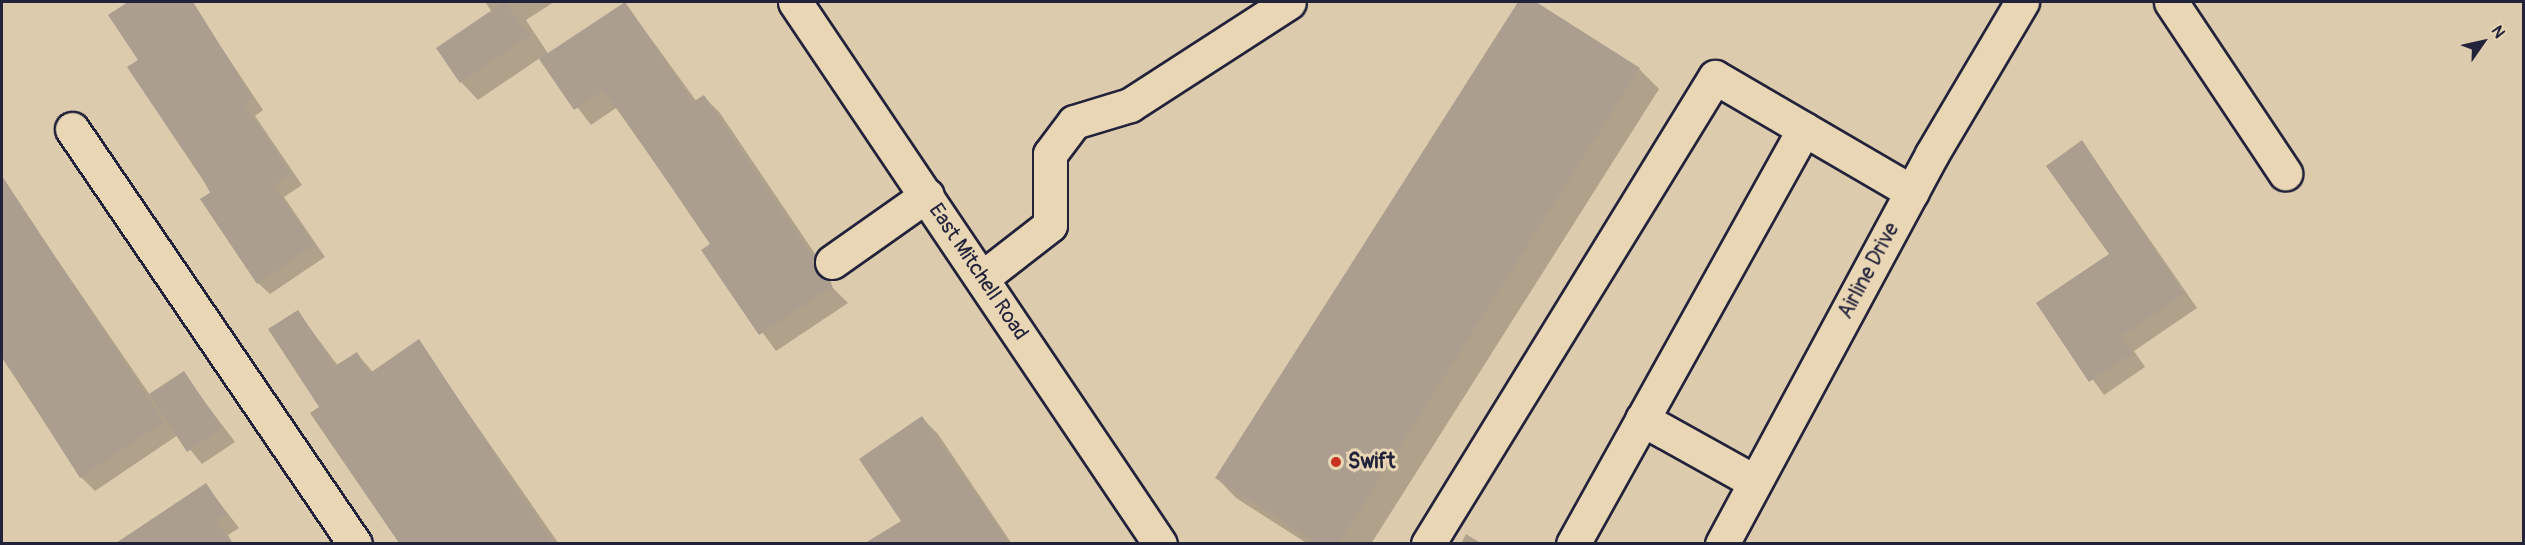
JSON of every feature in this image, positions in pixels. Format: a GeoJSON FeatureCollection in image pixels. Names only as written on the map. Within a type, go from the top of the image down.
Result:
{"type":"FeatureCollection","features":[{"type":"Feature","properties":{"kind":"street","name":"East Mitchell Road"},"geometry":{"type":"LineString","coordinates":[[795,2],[1160,543]]}},
{"type":"Feature","properties":{"kind":"street"},"geometry":{"type":"LineString","coordinates":[[982,278],[1050,225],[1050,154],[1074,122],[1130,105],[1289,2]]}},
{"type":"Feature","properties":{"kind":"street","name":"Airline Drive"},"geometry":{"type":"LineString","coordinates":[[1722,543],[1912,192],[2022,2]]}},
{"type":"Feature","properties":{"kind":"street"},"geometry":{"type":"LineString","coordinates":[[2171,2],[2286,173]]}},
{"type":"Feature","properties":{"kind":"street"},"geometry":{"type":"LineString","coordinates":[[1428,543],[1715,77],[1912,192]]}},
{"type":"Feature","properties":{"kind":"street"},"geometry":{"type":"LineString","coordinates":[[72,129],[355,543]]}},
{"type":"Feature","properties":{"kind":"street"},"geometry":{"type":"LineString","coordinates":[[1573,543],[1804,129]]}},
{"type":"Feature","properties":{"kind":"street"},"geometry":{"type":"LineString","coordinates":[[832,262],[927,195]]}},
{"type":"Feature","properties":{"kind":"street"},"geometry":{"type":"LineString","coordinates":[[1642,419],[1755,482]]}},
{"type":"Feature","properties":{"kind":"building"},"geometry":{"type":"Polygon","coordinates":[[[128,2],[193,2],[253,98],[244,104],[291,173],[274,185],[314,245],[257,284],[200,199],[211,192],[127,67],[138,60],[108,15],[128,2]]]}},
{"type":"Feature","properties":{"kind":"building"},"geometry":{"type":"Polygon","coordinates":[[[504,2],[531,35],[460,83],[436,48],[504,2]]]}},
{"type":"Feature","properties":{"kind":"building"},"geometry":{"type":"Polygon","coordinates":[[[625,2],[693,102],[704,95],[814,258],[816,272],[833,286],[759,335],[701,250],[710,244],[625,119],[602,91],[574,110],[539,59],[625,2]]]}},
{"type":"Feature","properties":{"kind":"building"},"geometry":{"type":"Polygon","coordinates":[[[1518,2],[1536,2],[1640,68],[1339,543],[1317,543],[1215,478],[1518,2]]]}},
{"type":"Feature","properties":{"kind":"building"},"geometry":{"type":"Polygon","coordinates":[[[2082,140],[2184,294],[2122,336],[2133,353],[2089,382],[2036,303],[2109,254],[2046,166],[2082,140]]]}},
{"type":"Feature","properties":{"kind":"building"},"geometry":{"type":"Polygon","coordinates":[[[2,176],[164,422],[80,478],[2,356],[2,176]]]}},
{"type":"Feature","properties":{"kind":"building"},"geometry":{"type":"Polygon","coordinates":[[[298,310],[335,366],[357,352],[370,373],[419,339],[553,543],[399,543],[310,413],[319,407],[268,329],[298,310]]]}},
{"type":"Feature","properties":{"kind":"building"},"geometry":{"type":"Polygon","coordinates":[[[184,371],[222,428],[187,452],[149,394],[184,371]]]}},
{"type":"Feature","properties":{"kind":"building"},"geometry":{"type":"Polygon","coordinates":[[[922,416],[1009,543],[865,543],[901,521],[859,459],[922,416]]]}},
{"type":"Feature","properties":{"kind":"building"},"geometry":{"type":"Polygon","coordinates":[[[206,483],[227,514],[216,521],[231,543],[116,543],[206,483]]]}},
{"type":"Feature","properties":{"kind":"place","name":"Swift"},"geometry":{"type":"Point","coordinates":[1336,462]}}]}
